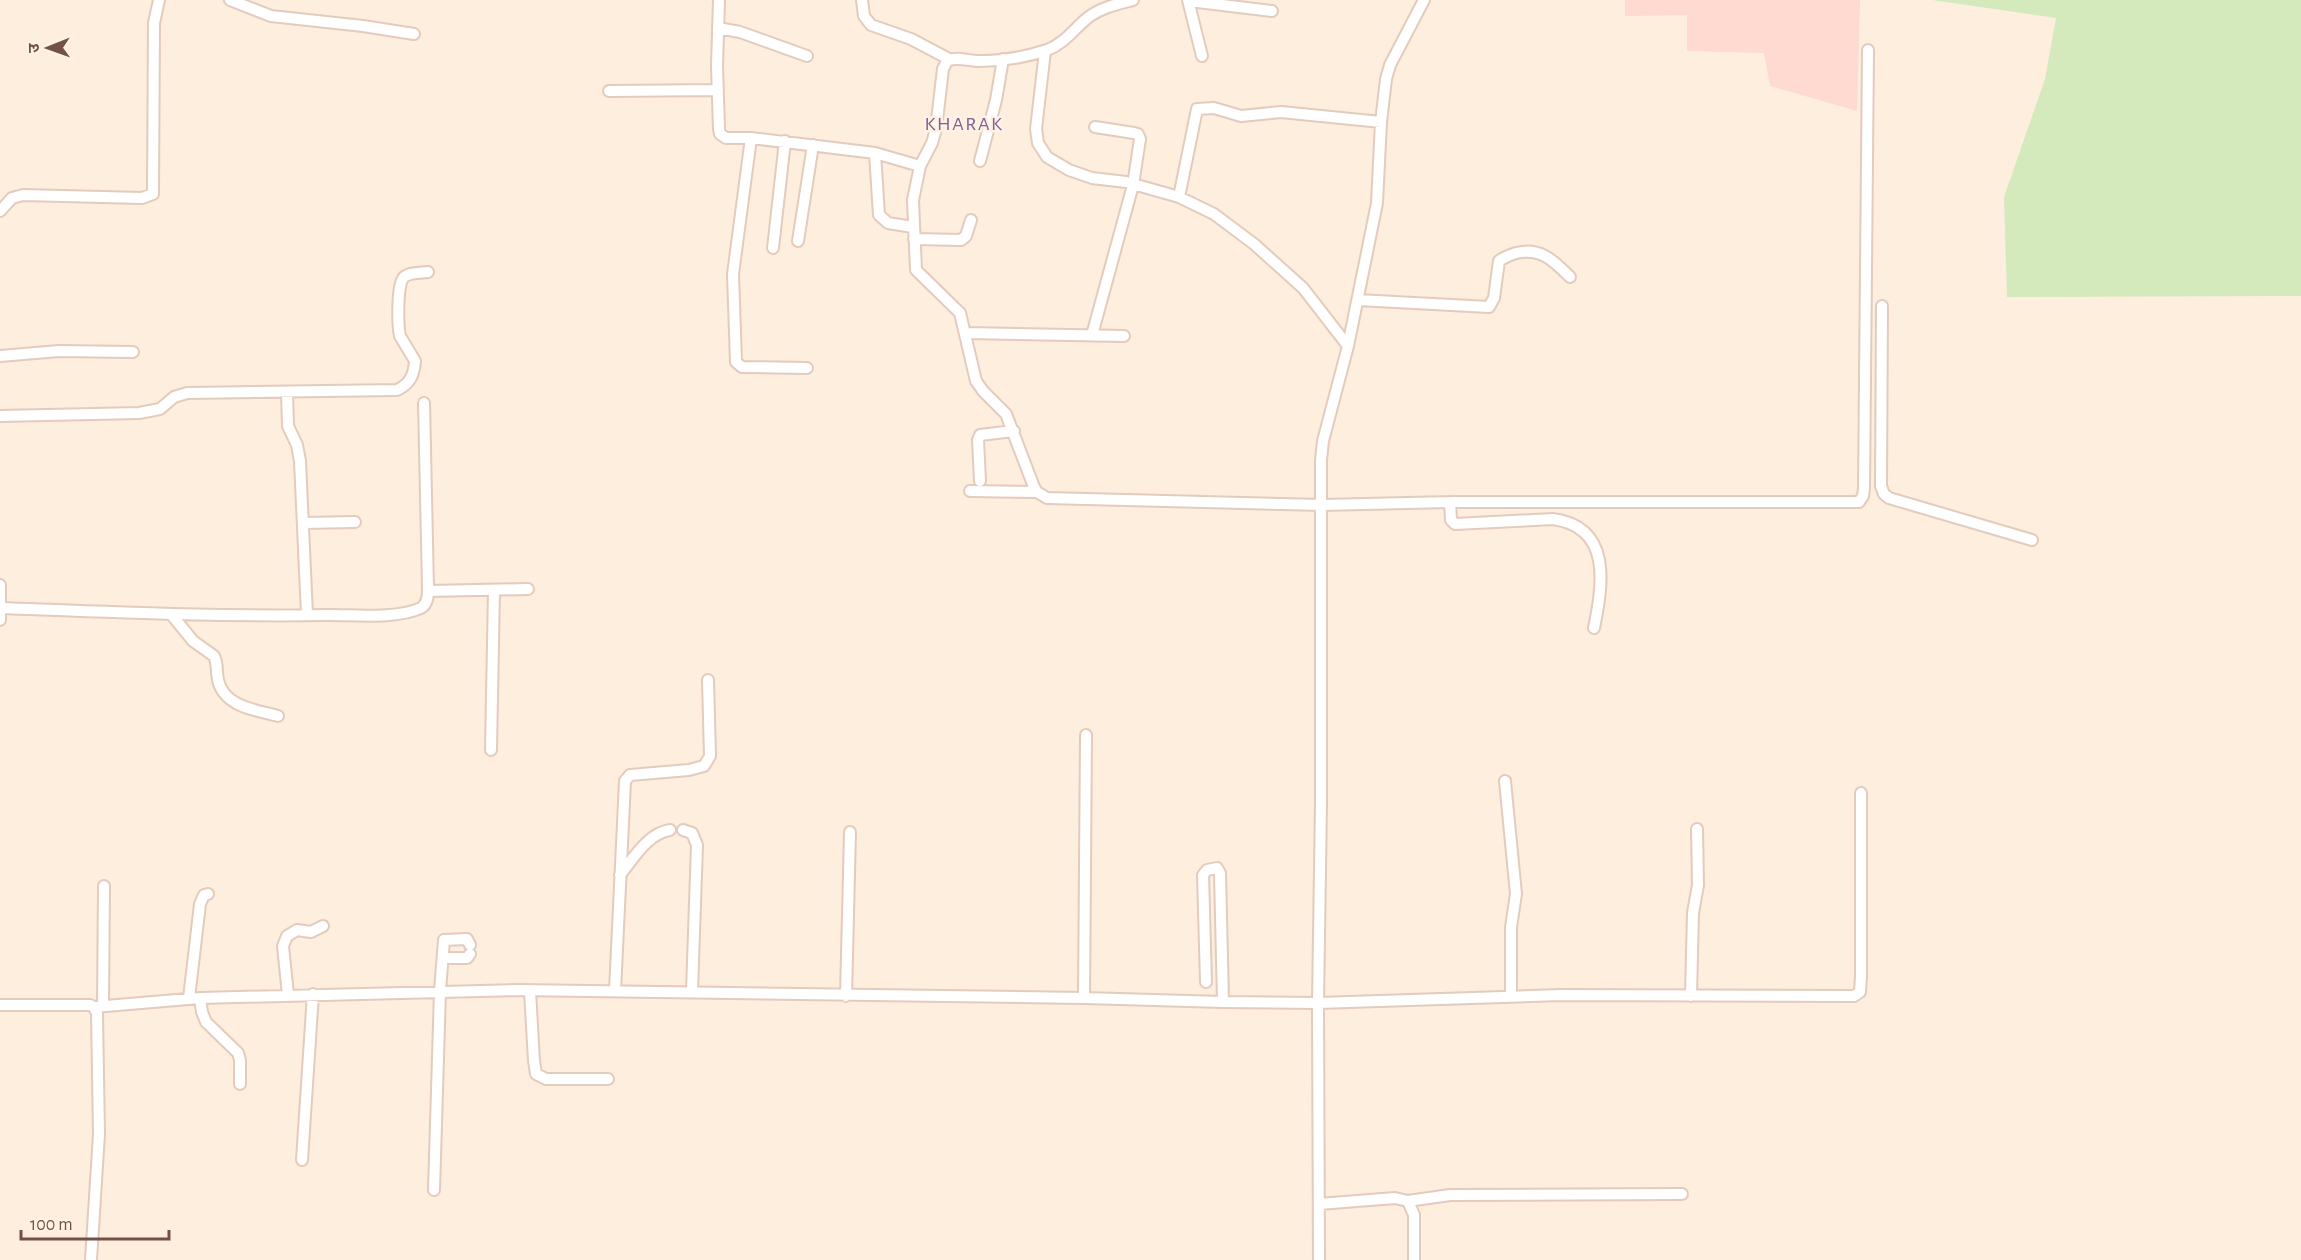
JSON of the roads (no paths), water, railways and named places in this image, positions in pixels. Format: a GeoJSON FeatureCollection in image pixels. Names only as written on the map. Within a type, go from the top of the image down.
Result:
{"type":"FeatureCollection","features":[{"type":"Feature","properties":{"kind":"street"},"geometry":{"type":"LineString","coordinates":[[0,211],[12,198],[23,195],[142,198],[153,194],[154,23],[159,0]]}},
{"type":"Feature","properties":{"kind":"street"},"geometry":{"type":"LineString","coordinates":[[230,0],[271,16],[414,34]]}},
{"type":"Feature","properties":{"kind":"street"},"geometry":{"type":"LineString","coordinates":[[719,0],[720,134],[726,138],[785,141],[875,153],[920,166]]}},
{"type":"Feature","properties":{"kind":"street"},"geometry":{"type":"LineString","coordinates":[[862,0],[864,16],[871,25],[912,39],[949,59],[979,61],[1045,51],[1062,43],[1092,15],[1107,7],[1133,0]]}},
{"type":"Feature","properties":{"kind":"street"},"geometry":{"type":"LineString","coordinates":[[1319,1260],[1318,1003],[1323,441],[1348,346],[1377,203],[1384,86],[1390,65],[1424,0]]}},
{"type":"Feature","properties":{"kind":"street"},"geometry":{"type":"LineString","coordinates":[[1202,56],[1189,1],[1272,11]]}},
{"type":"Feature","properties":{"kind":"street"},"geometry":{"type":"LineString","coordinates":[[718,28],[740,32],[807,56]]}},
{"type":"Feature","properties":{"kind":"street"},"geometry":{"type":"LineString","coordinates":[[949,59],[943,69],[933,137],[920,166],[913,200],[917,272],[957,309],[962,317],[976,381],[987,395],[1004,410],[1014,431],[1030,480],[1037,492],[1047,498],[1322,505],[1450,502],[1853,503],[1861,500],[1864,488],[1868,50]]}},
{"type":"Feature","properties":{"kind":"street"},"geometry":{"type":"LineString","coordinates":[[1045,51],[1036,129],[1037,140],[1045,155],[1060,166],[1092,178],[1114,179],[1179,197],[1214,214],[1280,267],[1309,294],[1348,346]]}},
{"type":"Feature","properties":{"kind":"street"},"geometry":{"type":"LineString","coordinates":[[980,161],[996,100],[1003,59]]}},
{"type":"Feature","properties":{"kind":"street"},"geometry":{"type":"LineString","coordinates":[[609,91],[718,90]]}},
{"type":"Feature","properties":{"kind":"street"},"geometry":{"type":"LineString","coordinates":[[1179,197],[1197,109],[1214,108],[1240,116],[1281,112],[1381,122]]}},
{"type":"Feature","properties":{"kind":"street"},"geometry":{"type":"LineString","coordinates":[[1092,335],[1133,185],[1140,136],[1095,127]]}},
{"type":"Feature","properties":{"kind":"street"},"geometry":{"type":"LineString","coordinates":[[751,138],[733,274],[736,362],[742,367],[807,368]]}},
{"type":"Feature","properties":{"kind":"street"},"geometry":{"type":"LineString","coordinates":[[773,248],[785,141]]}},
{"type":"Feature","properties":{"kind":"street"},"geometry":{"type":"LineString","coordinates":[[798,241],[813,144]]}},
{"type":"Feature","properties":{"kind":"street"},"geometry":{"type":"LineString","coordinates":[[875,153],[879,214],[888,223],[913,227]]}},
{"type":"Feature","properties":{"kind":"street"},"geometry":{"type":"LineString","coordinates":[[914,239],[961,240],[966,236],[971,220]]}},
{"type":"Feature","properties":{"kind":"street"},"geometry":{"type":"LineString","coordinates":[[1358,300],[1489,307],[1494,298],[1499,261],[1523,252],[1539,252],[1545,255],[1570,277]]}},
{"type":"Feature","properties":{"kind":"street"},"geometry":{"type":"LineString","coordinates":[[0,416],[139,413],[160,409],[174,397],[187,393],[392,392],[404,387],[411,380],[415,361],[400,336],[400,286],[405,275],[428,272]]}},
{"type":"Feature","properties":{"kind":"street"},"geometry":{"type":"LineString","coordinates":[[1882,306],[1881,486],[1884,494],[1905,504],[2032,540]]}},
{"type":"Feature","properties":{"kind":"street"},"geometry":{"type":"LineString","coordinates":[[966,333],[1124,336]]}},
{"type":"Feature","properties":{"kind":"street"},"geometry":{"type":"LineString","coordinates":[[0,356],[58,351],[133,352]]}},
{"type":"Feature","properties":{"kind":"street"},"geometry":{"type":"LineString","coordinates":[[287,392],[288,426],[299,451],[307,615]]}},
{"type":"Feature","properties":{"kind":"street"},"geometry":{"type":"LineString","coordinates":[[0,608],[171,614],[307,615],[408,612],[424,606],[428,591],[424,403]]}},
{"type":"Feature","properties":{"kind":"street"},"geometry":{"type":"LineString","coordinates":[[980,481],[978,440],[980,435],[1014,431]]}},
{"type":"Feature","properties":{"kind":"street"},"geometry":{"type":"LineString","coordinates":[[970,491],[1037,492]]}},
{"type":"Feature","properties":{"kind":"street"},"geometry":{"type":"LineString","coordinates":[[1450,502],[1451,520],[1455,524],[1553,519],[1566,521],[1584,530],[1593,541],[1599,562],[1600,597],[1594,628]]}},
{"type":"Feature","properties":{"kind":"street"},"geometry":{"type":"LineString","coordinates":[[303,523],[355,522]]}},
{"type":"Feature","properties":{"kind":"street"},"geometry":{"type":"LineString","coordinates":[[0,585],[0,621]]}},
{"type":"Feature","properties":{"kind":"street"},"geometry":{"type":"LineString","coordinates":[[491,750],[494,590]]}},
{"type":"Feature","properties":{"kind":"street"},"geometry":{"type":"LineString","coordinates":[[428,591],[528,590]]}},
{"type":"Feature","properties":{"kind":"street"},"geometry":{"type":"LineString","coordinates":[[171,614],[193,641],[214,656],[219,684],[230,699],[238,704],[278,716]]}},
{"type":"Feature","properties":{"kind":"street"},"geometry":{"type":"LineString","coordinates":[[615,991],[625,781],[630,775],[689,770],[704,766],[710,756],[708,680]]}},
{"type":"Feature","properties":{"kind":"street"},"geometry":{"type":"LineString","coordinates":[[1084,998],[1086,735]]}},
{"type":"Feature","properties":{"kind":"street"},"geometry":{"type":"LineString","coordinates":[[1505,781],[1516,894],[1510,927],[1511,996]]}},
{"type":"Feature","properties":{"kind":"street"},"geometry":{"type":"LineString","coordinates":[[0,1005],[99,1006],[195,998],[440,991],[692,991],[846,996],[1318,1003],[1511,996],[1858,995],[1861,976],[1861,793]]}},
{"type":"Feature","properties":{"kind":"street"},"geometry":{"type":"LineString","coordinates":[[1691,996],[1693,920],[1698,885],[1697,829]]}},
{"type":"Feature","properties":{"kind":"street"},"geometry":{"type":"LineString","coordinates":[[620,875],[653,837],[670,830]]}},
{"type":"Feature","properties":{"kind":"street"},"geometry":{"type":"LineString","coordinates":[[682,830],[693,833],[697,845],[692,991]]}},
{"type":"Feature","properties":{"kind":"street"},"geometry":{"type":"LineString","coordinates":[[846,996],[849,832]]}},
{"type":"Feature","properties":{"kind":"street"},"geometry":{"type":"LineString","coordinates":[[1206,982],[1203,875],[1206,870],[1217,868],[1220,873],[1223,1002]]}},
{"type":"Feature","properties":{"kind":"street"},"geometry":{"type":"LineString","coordinates":[[91,1260],[99,1134],[98,1021],[104,886]]}},
{"type":"Feature","properties":{"kind":"street"},"geometry":{"type":"LineString","coordinates":[[208,894],[202,897],[200,904],[195,998],[206,1022],[238,1053],[240,1084]]}},
{"type":"Feature","properties":{"kind":"street"},"geometry":{"type":"LineString","coordinates":[[288,995],[284,940],[297,930],[311,932],[323,926]]}},
{"type":"Feature","properties":{"kind":"street"},"geometry":{"type":"LineString","coordinates":[[434,1190],[440,991],[444,939],[467,939],[470,950],[467,958],[443,958]]}},
{"type":"Feature","properties":{"kind":"street"},"geometry":{"type":"LineString","coordinates":[[530,991],[534,1061],[538,1076],[550,1079],[608,1079]]}},
{"type":"Feature","properties":{"kind":"street"},"geometry":{"type":"LineString","coordinates":[[302,1160],[313,994]]}},
{"type":"Feature","properties":{"kind":"street"},"geometry":{"type":"LineString","coordinates":[[1319,1204],[1395,1198],[1408,1201],[1450,1195],[1682,1194]]}},
{"type":"Feature","properties":{"kind":"street"},"geometry":{"type":"LineString","coordinates":[[1408,1201],[1414,1215],[1414,1260]]}},
{"type":"Feature","properties":{"kind":"district","name":"KHARAK"},"geometry":{"type":"Point","coordinates":[964,124]}}]}
